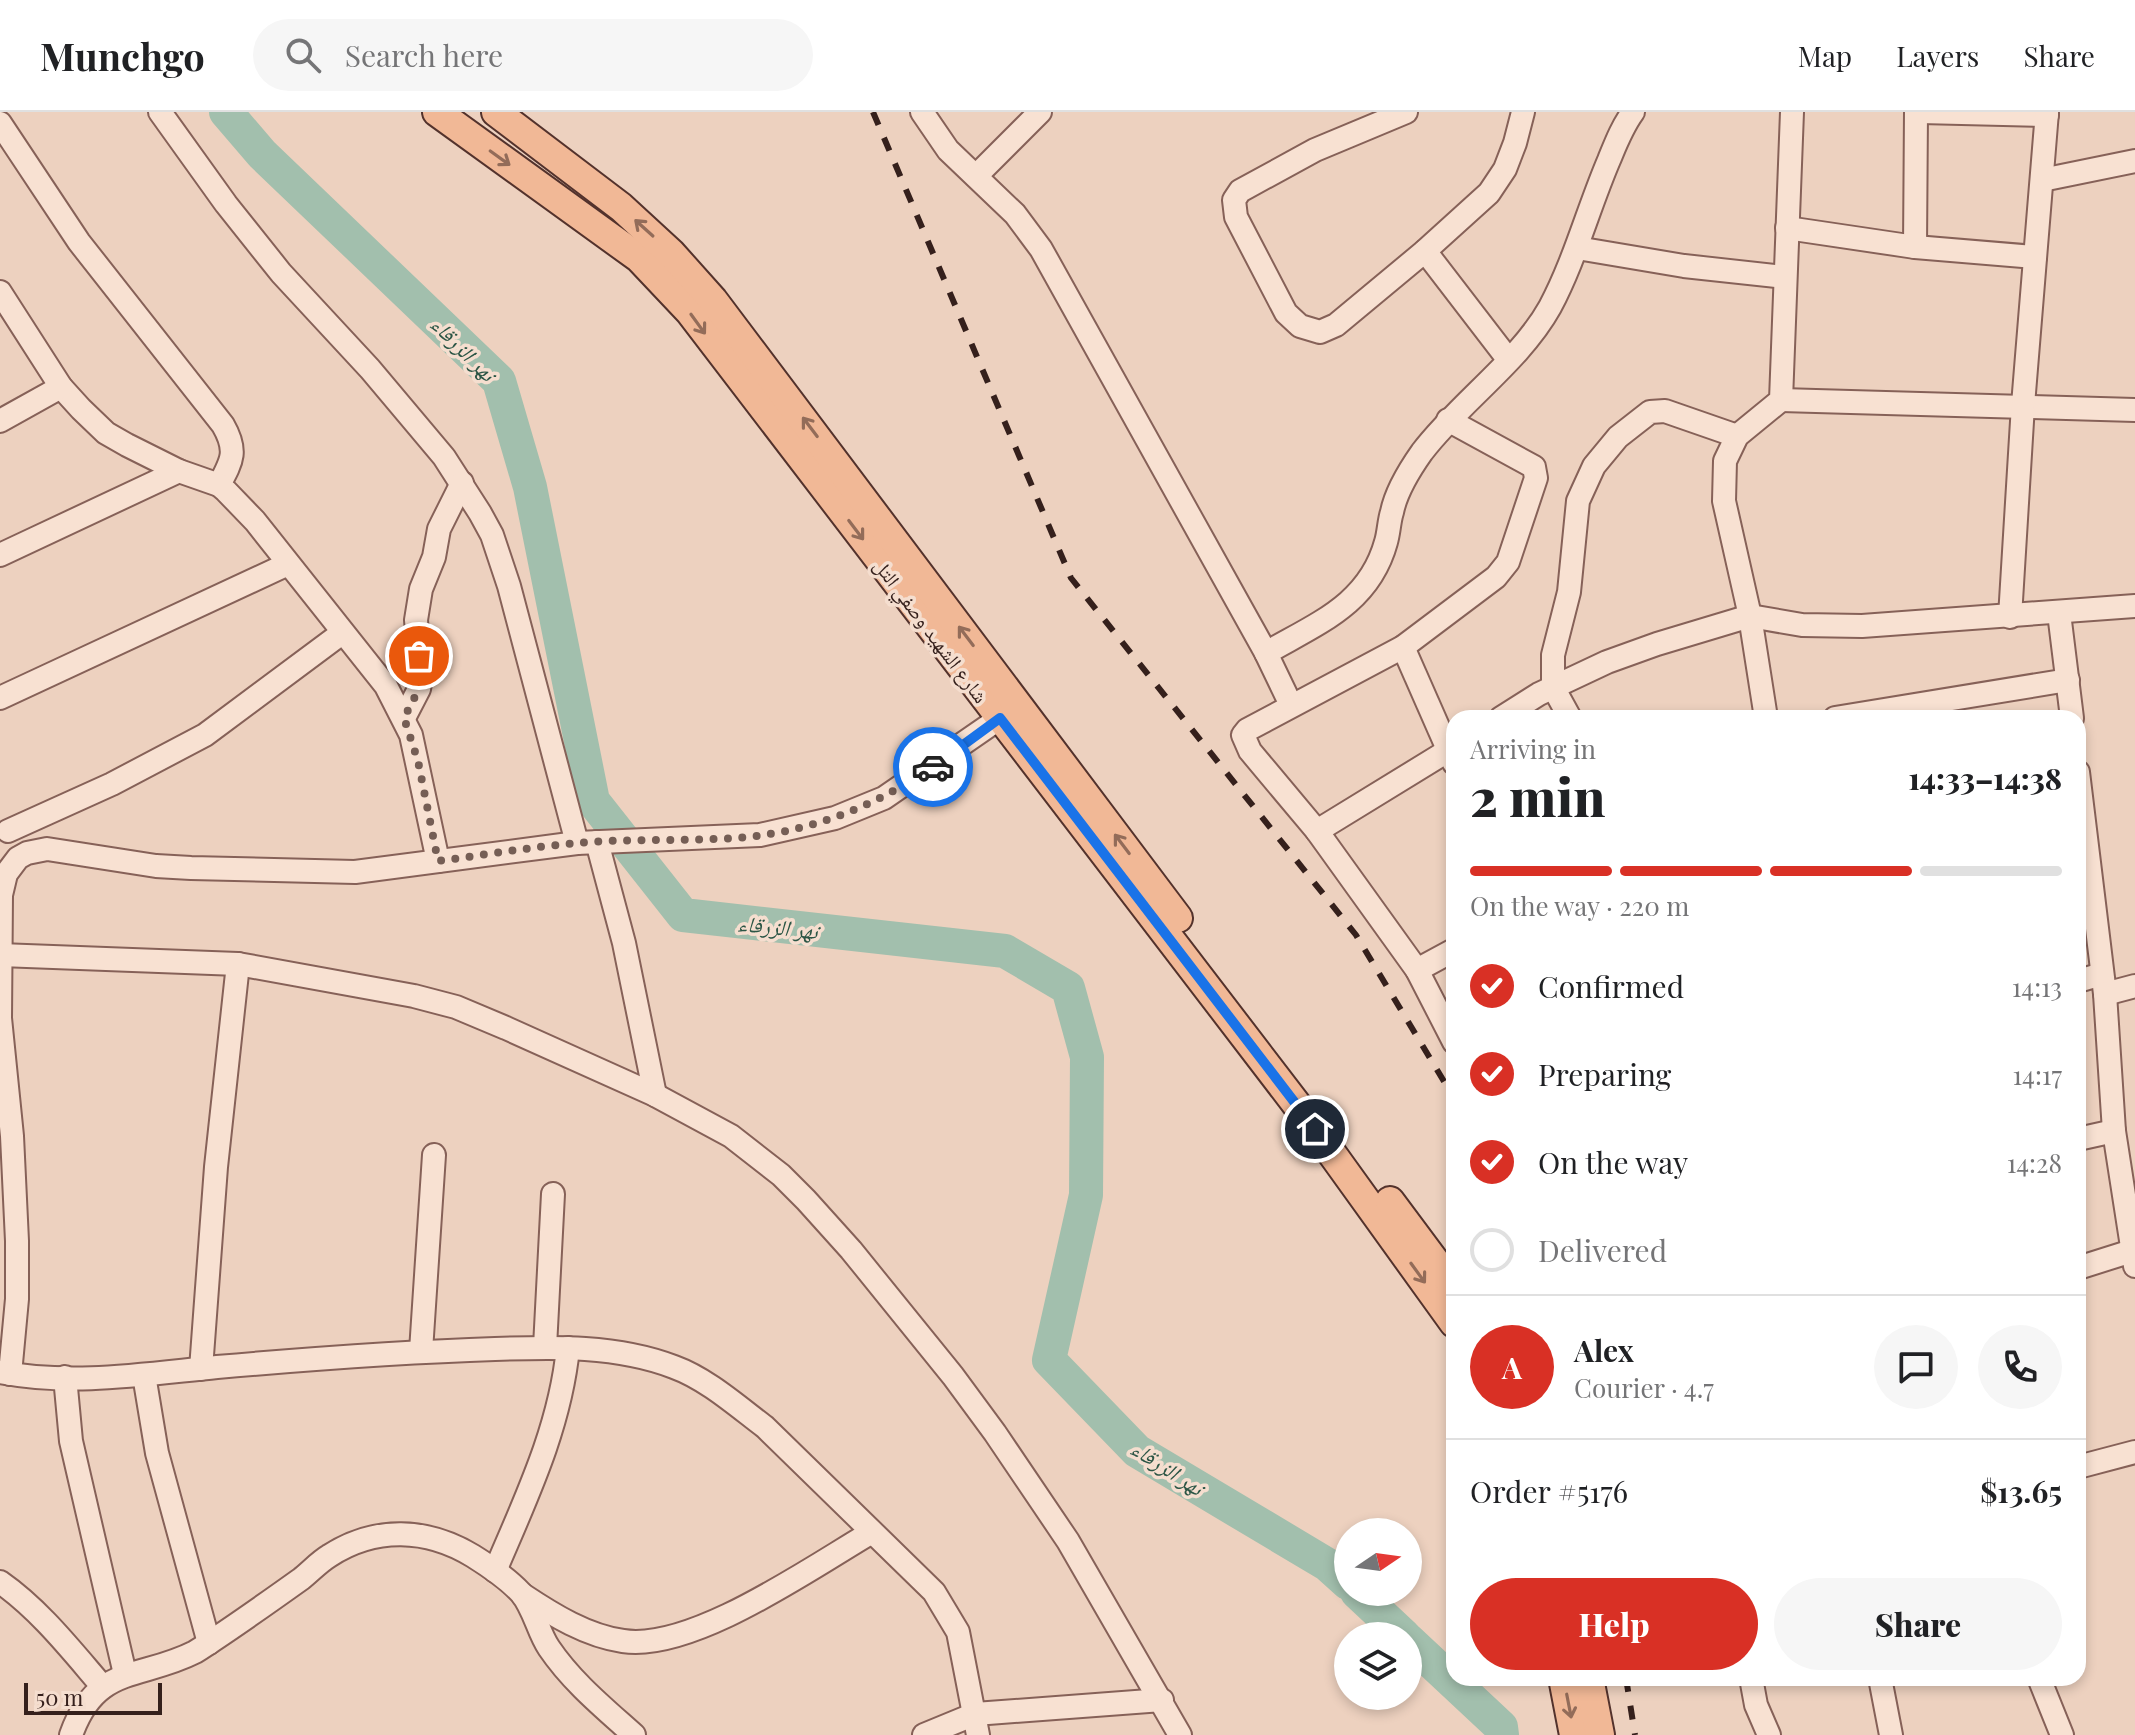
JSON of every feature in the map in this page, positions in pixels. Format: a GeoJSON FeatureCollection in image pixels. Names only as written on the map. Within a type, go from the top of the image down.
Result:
{"type":"FeatureCollection","features":[{"type":"Feature","properties":{"kind":"main road","name":"شارع الشهيد وصفي التل"},"geometry":{"type":"LineString","coordinates":[[437,112],[639,258],[690,312],[1297,1105],[1446,1312]]}},
{"type":"Feature","properties":{"kind":"main road","name":"شارع الشهيد وصفي التل"},"geometry":{"type":"LineString","coordinates":[[496,112],[621,207],[671,253],[713,300],[1446,1276]]}},
{"type":"Feature","properties":{"kind":"main road"},"geometry":{"type":"LineString","coordinates":[[552,195],[572,169]]}},
{"type":"Feature","properties":{"kind":"main road"},"geometry":{"type":"LineString","coordinates":[[1565,1686],[1574,1735]]}},
{"type":"Feature","properties":{"kind":"main road"},"geometry":{"type":"LineString","coordinates":[[1591,1686],[1600,1735]]}},
{"type":"Feature","properties":{"kind":"street"},"geometry":{"type":"LineString","coordinates":[[160,112],[281,273],[370,369],[444,457],[492,535],[598,842],[624,943],[655,1095]]}},
{"type":"Feature","properties":{"kind":"street"},"geometry":{"type":"LineString","coordinates":[[922,112],[948,150],[1015,214],[1059,278],[1266,653],[1291,705]]}},
{"type":"Feature","properties":{"kind":"street"},"geometry":{"type":"LineString","coordinates":[[976,176],[1040,112]]}},
{"type":"Feature","properties":{"kind":"street"},"geometry":{"type":"LineString","coordinates":[[1395,114],[1315,150],[1240,191],[1234,200],[1236,217],[1286,313],[1300,326],[1320,332],[1336,325],[1489,193],[1505,169],[1523,112]]}},
{"type":"Feature","properties":{"kind":"street"},"geometry":{"type":"LineString","coordinates":[[1266,653],[1345,607],[1365,587],[1382,555],[1392,508],[1420,455],[1448,420],[1508,359],[1549,308],[1577,248],[1594,195],[1624,124],[1633,112]]}},
{"type":"Feature","properties":{"kind":"street"},"geometry":{"type":"LineString","coordinates":[[1781,400],[1792,112]]}},
{"type":"Feature","properties":{"kind":"street"},"geometry":{"type":"LineString","coordinates":[[1915,247],[1918,112],[2047,114],[2023,405],[2010,617]]}},
{"type":"Feature","properties":{"kind":"street"},"geometry":{"type":"LineString","coordinates":[[0,123],[79,242],[223,425],[233,452],[219,485]]}},
{"type":"Feature","properties":{"kind":"street"},"geometry":{"type":"LineString","coordinates":[[2042,180],[2135,161]]}},
{"type":"Feature","properties":{"kind":"street"},"geometry":{"type":"LineString","coordinates":[[1787,228],[1915,247],[2035,257]]}},
{"type":"Feature","properties":{"kind":"street"},"geometry":{"type":"LineString","coordinates":[[1577,248],[1684,266],[1785,277]]}},
{"type":"Feature","properties":{"kind":"street"},"geometry":{"type":"LineString","coordinates":[[1425,251],[1508,359]]}},
{"type":"Feature","properties":{"kind":"street"},"geometry":{"type":"LineString","coordinates":[[3,306],[61,387],[106,433],[179,471],[219,485],[255,521],[386,686],[404,718],[418,761],[438,861]]}},
{"type":"Feature","properties":{"kind":"street"},"geometry":{"type":"LineString","coordinates":[[0,421],[61,387]]}},
{"type":"Feature","properties":{"kind":"street"},"geometry":{"type":"LineString","coordinates":[[1765,710],[1750,616],[1724,501],[1725,461],[1737,436],[1781,400],[2135,410]]}},
{"type":"Feature","properties":{"kind":"street"},"geometry":{"type":"LineString","coordinates":[[1566,710],[1553,687],[1553,655],[1569,592],[1574,520],[1585,483],[1599,458],[1637,420],[1657,411],[1672,413],[1737,436]]}},
{"type":"Feature","properties":{"kind":"street"},"geometry":{"type":"LineString","coordinates":[[1446,1026],[1417,970],[1317,831],[1250,751],[1244,739],[1247,730],[1403,647],[1496,577],[1508,562],[1536,478],[1534,467],[1448,420]]}},
{"type":"Feature","properties":{"kind":"street"},"geometry":{"type":"LineString","coordinates":[[0,555],[179,471]]}},
{"type":"Feature","properties":{"kind":"street"},"geometry":{"type":"LineString","coordinates":[[404,718],[416,697],[421,678],[416,620],[421,589],[434,557],[439,529],[462,483]]}},
{"type":"Feature","properties":{"kind":"street"},"geometry":{"type":"LineString","coordinates":[[0,698],[288,564]]}},
{"type":"Feature","properties":{"kind":"street"},"geometry":{"type":"LineString","coordinates":[[1514,710],[1553,687],[1607,662],[1750,616],[1802,625],[1862,626],[2135,606]]}},
{"type":"Feature","properties":{"kind":"street"},"geometry":{"type":"LineString","coordinates":[[2059,613],[2071,710]]}},
{"type":"Feature","properties":{"kind":"street"},"geometry":{"type":"LineString","coordinates":[[18,858],[4,822],[85,797],[205,735],[342,633]]}},
{"type":"Feature","properties":{"kind":"street"},"geometry":{"type":"LineString","coordinates":[[1403,647],[1446,740]]}},
{"type":"Feature","properties":{"kind":"street"},"geometry":{"type":"LineString","coordinates":[[1884,710],[2068,680]]}},
{"type":"Feature","properties":{"kind":"street"},"geometry":{"type":"LineString","coordinates":[[977,1724],[958,1632],[946,1609],[923,1579],[765,1427],[698,1379],[677,1368],[650,1359],[583,1348],[545,1347],[421,1351],[93,1379],[5,1373],[17,1299],[17,1241],[12,1136],[0,1018],[1,895],[6,874],[18,858],[47,849],[156,866],[312,872],[370,870],[598,842],[704,839],[774,832],[811,825],[861,809],[910,782],[1000,718]]}},
{"type":"Feature","properties":{"kind":"street"},"geometry":{"type":"LineString","coordinates":[[1317,831],[1446,756]]}},
{"type":"Feature","properties":{"kind":"street"},"geometry":{"type":"LineString","coordinates":[[2086,854],[2104,984],[2114,1131],[2134,1255],[2086,1266]]}},
{"type":"Feature","properties":{"kind":"street"},"geometry":{"type":"LineString","coordinates":[[1417,970],[1446,954]]}},
{"type":"Feature","properties":{"kind":"street"},"geometry":{"type":"LineString","coordinates":[[0,955],[238,964],[414,996],[456,1007],[655,1095],[731,1136],[781,1175],[851,1250],[945,1365],[1068,1541],[1180,1735]]}},
{"type":"Feature","properties":{"kind":"street"},"geometry":{"type":"LineString","coordinates":[[201,1369],[216,1167],[238,964]]}},
{"type":"Feature","properties":{"kind":"street"},"geometry":{"type":"LineString","coordinates":[[2086,982],[2135,986]]}},
{"type":"Feature","properties":{"kind":"street"},"geometry":{"type":"LineString","coordinates":[[2086,1137],[2114,1131]]}},
{"type":"Feature","properties":{"kind":"street"},"geometry":{"type":"LineString","coordinates":[[421,1351],[434,1155]]}},
{"type":"Feature","properties":{"kind":"street"},"geometry":{"type":"LineString","coordinates":[[545,1347],[553,1194]]}},
{"type":"Feature","properties":{"kind":"street"},"geometry":{"type":"LineString","coordinates":[[495,1571],[554,1426],[568,1348]]}},
{"type":"Feature","properties":{"kind":"street"},"geometry":{"type":"LineString","coordinates":[[144,1375],[157,1453],[209,1643]]}},
{"type":"Feature","properties":{"kind":"street"},"geometry":{"type":"LineString","coordinates":[[65,1377],[71,1441],[125,1674]]}},
{"type":"Feature","properties":{"kind":"street"},"geometry":{"type":"LineString","coordinates":[[2086,1465],[2135,1452]]}},
{"type":"Feature","properties":{"kind":"street"},"geometry":{"type":"LineString","coordinates":[[71,1735],[86,1703],[103,1687],[125,1674],[183,1657],[209,1643],[327,1557],[350,1544],[379,1534],[407,1533],[453,1544],[560,1619],[624,1642],[648,1642],[679,1636],[718,1620],[872,1532]]}},
{"type":"Feature","properties":{"kind":"street"},"geometry":{"type":"LineString","coordinates":[[0,1582],[42,1620],[103,1687]]}},
{"type":"Feature","properties":{"kind":"street"},"geometry":{"type":"LineString","coordinates":[[522,1595],[559,1663],[578,1685],[634,1735]]}},
{"type":"Feature","properties":{"kind":"street"},"geometry":{"type":"LineString","coordinates":[[1752,1686],[1756,1705],[1769,1735]]}},
{"type":"Feature","properties":{"kind":"street"},"geometry":{"type":"LineString","coordinates":[[1882,1686],[1891,1735]]}},
{"type":"Feature","properties":{"kind":"street"},"geometry":{"type":"LineString","coordinates":[[2042,1686],[2062,1735]]}},
{"type":"Feature","properties":{"kind":"street"},"geometry":{"type":"LineString","coordinates":[[924,1735],[977,1724],[1162,1700]]}},
{"type":"Feature","properties":{"kind":"waterway","name":"نهر الزرقاء"},"geometry":{"type":"LineString","coordinates":[[226,112],[262,154],[499,381],[530,487],[593,801],[683,915],[1005,951],[1068,988],[1087,1057],[1086,1195],[1049,1360],[1137,1451],[1334,1570]]}},
{"type":"Feature","properties":{"kind":"waterway","name":"نهر الزرقاء"},"geometry":{"type":"LineString","coordinates":[[1372,1606],[1389,1622]]}},
{"type":"Feature","properties":{"kind":"waterway","name":"نهر الزرقاء"},"geometry":{"type":"LineString","coordinates":[[1422,1653],[1446,1676]]}},
{"type":"Feature","properties":{"kind":"waterway","name":"نهر الزرقاء"},"geometry":{"type":"LineString","coordinates":[[1457,1686],[1501,1727],[1502,1735]]}},
{"type":"Feature","properties":{"kind":"railway"},"geometry":{"type":"LineString","coordinates":[[873,112],[1071,578],[1356,935],[1446,1085]]}},
{"type":"Feature","properties":{"kind":"railway"},"geometry":{"type":"LineString","coordinates":[[1627,1686],[1635,1735]]}},
{"type":"Feature","properties":{"kind":"way so far"},"geometry":{"type":"LineString","coordinates":[[419,656],[419,689],[404,718],[418,761],[438,861],[577,843],[760,835],[811,825],[861,809],[933,767]]}},
{"type":"Feature","properties":{"kind":"route"},"geometry":{"type":"LineString","coordinates":[[933,767],[1000,718],[1315,1129]]}}]}
